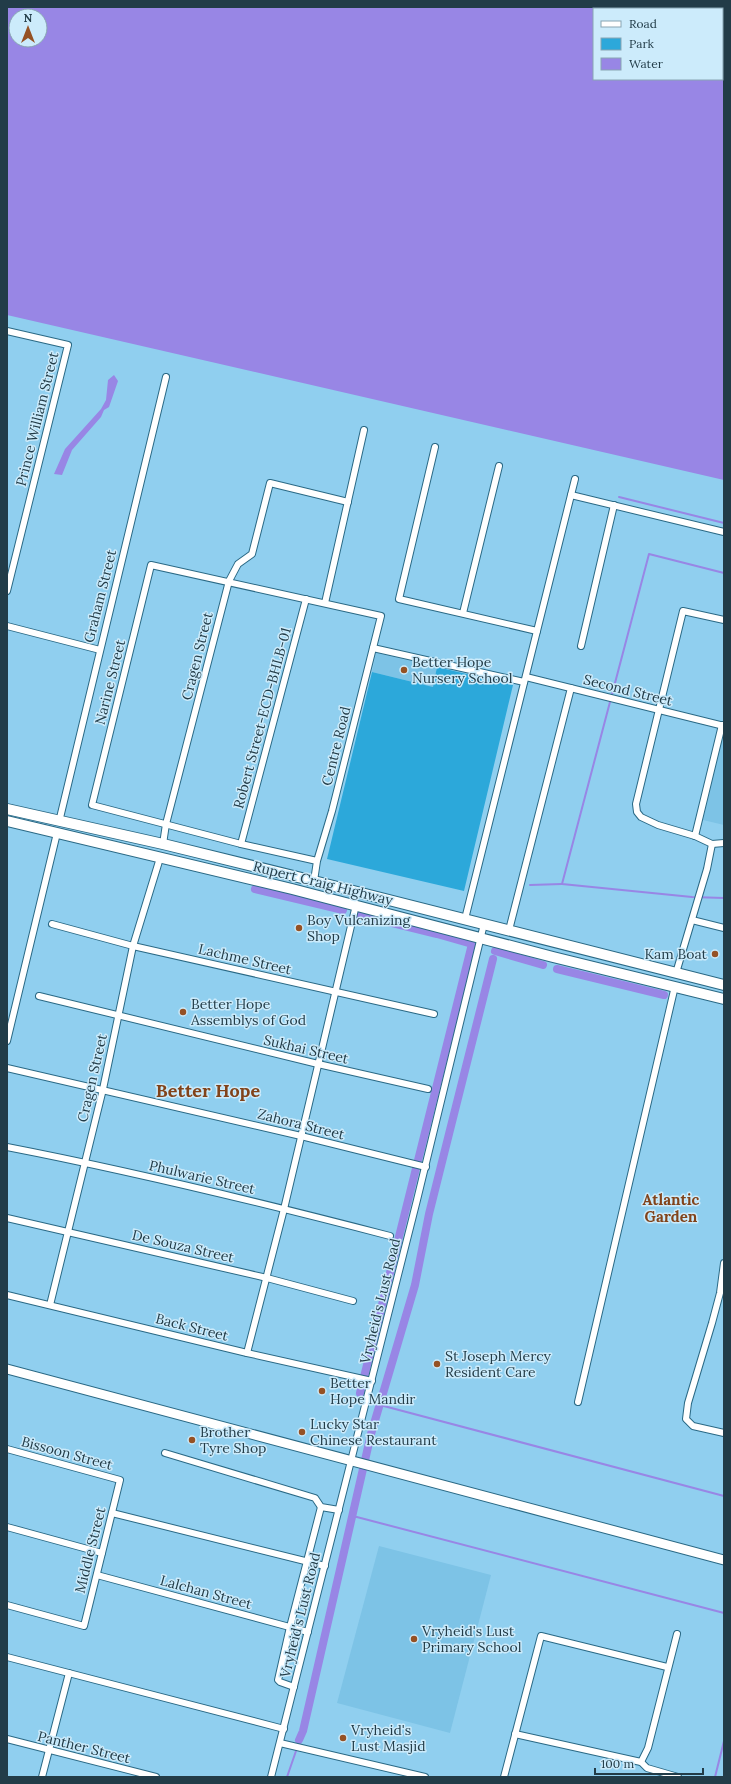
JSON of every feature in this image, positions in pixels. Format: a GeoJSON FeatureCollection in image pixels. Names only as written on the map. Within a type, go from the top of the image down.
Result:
{"type":"FeatureCollection","features":[{"type":"Feature","properties":{"kind":"main road","name":"Rupert Craig Highway"},"geometry":{"type":"LineString","coordinates":[[7,809],[59,822],[163,844],[314,881],[724,986]]}},
{"type":"Feature","properties":{"kind":"main road","name":"Rupert Craig Highway"},"geometry":{"type":"LineString","coordinates":[[7,821],[356,905],[724,999]]}},
{"type":"Feature","properties":{"kind":"main road"},"geometry":{"type":"LineString","coordinates":[[7,1369],[724,1560]]}},
{"type":"Feature","properties":{"kind":"street","name":"Prince William Street"},"geometry":{"type":"LineString","coordinates":[[7,331],[68,346],[7,591]]}},
{"type":"Feature","properties":{"kind":"street","name":"Graham Street"},"geometry":{"type":"LineString","coordinates":[[59,822],[166,376]]}},
{"type":"Feature","properties":{"kind":"street"},"geometry":{"type":"LineString","coordinates":[[229,581],[325,603],[364,430]]}},
{"type":"Feature","properties":{"kind":"street"},"geometry":{"type":"LineString","coordinates":[[435,447],[399,599],[537,631]]}},
{"type":"Feature","properties":{"kind":"street"},"geometry":{"type":"LineString","coordinates":[[463,614],[499,466]]}},
{"type":"Feature","properties":{"kind":"street"},"geometry":{"type":"LineString","coordinates":[[465,919],[574,479]]}},
{"type":"Feature","properties":{"kind":"street","name":"Cragen Street"},"geometry":{"type":"LineString","coordinates":[[163,844],[166,824],[229,581],[238,564],[252,554],[270,483],[348,502]]}},
{"type":"Feature","properties":{"kind":"street"},"geometry":{"type":"LineString","coordinates":[[571,495],[724,532]]}},
{"type":"Feature","properties":{"kind":"street"},"geometry":{"type":"LineString","coordinates":[[581,646],[614,505]]}},
{"type":"Feature","properties":{"kind":"street","name":"Narine Street"},"geometry":{"type":"LineString","coordinates":[[166,824],[92,805],[152,565],[229,581]]}},
{"type":"Feature","properties":{"kind":"street","name":"Robert Street-ECD-BHLB-01"},"geometry":{"type":"LineString","coordinates":[[241,844],[306,599]]}},
{"type":"Feature","properties":{"kind":"street","name":"Centre Road"},"geometry":{"type":"LineString","coordinates":[[314,881],[317,861],[332,811],[381,616],[325,603]]}},
{"type":"Feature","properties":{"kind":"street"},"geometry":{"type":"LineString","coordinates":[[724,620],[682,611],[636,804],[637,812],[641,817],[658,825],[695,836],[712,844],[724,843]]}},
{"type":"Feature","properties":{"kind":"street"},"geometry":{"type":"LineString","coordinates":[[7,626],[100,650]]}},
{"type":"Feature","properties":{"kind":"street","name":"Second Street"},"geometry":{"type":"LineString","coordinates":[[374,648],[525,680],[571,688],[723,726]]}},
{"type":"Feature","properties":{"kind":"street"},"geometry":{"type":"LineString","coordinates":[[509,930],[571,688]]}},
{"type":"Feature","properties":{"kind":"street"},"geometry":{"type":"LineString","coordinates":[[695,836],[723,726]]}},
{"type":"Feature","properties":{"kind":"street"},"geometry":{"type":"LineString","coordinates":[[166,824],[241,844],[317,861]]}},
{"type":"Feature","properties":{"kind":"street"},"geometry":{"type":"LineString","coordinates":[[7,1041],[57,833]]}},
{"type":"Feature","properties":{"kind":"street"},"geometry":{"type":"LineString","coordinates":[[676,973],[702,888],[712,844]]}},
{"type":"Feature","properties":{"kind":"street","name":"Cragen Street"},"geometry":{"type":"LineString","coordinates":[[50,1305],[120,1016],[133,946],[160,858]]}},
{"type":"Feature","properties":{"kind":"street"},"geometry":{"type":"LineString","coordinates":[[247,1353],[284,1209],[356,905]]}},
{"type":"Feature","properties":{"kind":"street"},"geometry":{"type":"LineString","coordinates":[[692,920],[724,928]]}},
{"type":"Feature","properties":{"kind":"street","name":"Lachme Street"},"geometry":{"type":"LineString","coordinates":[[52,924],[133,946],[434,1014]]}},
{"type":"Feature","properties":{"kind":"street","name":"Vryheid's Lust Road"},"geometry":{"type":"LineString","coordinates":[[271,1777],[339,1510],[360,1462],[370,1380],[484,924]]}},
{"type":"Feature","properties":{"kind":"street"},"geometry":{"type":"LineString","coordinates":[[578,1402],[675,986]]}},
{"type":"Feature","properties":{"kind":"street","name":"Sukhai Street"},"geometry":{"type":"LineString","coordinates":[[39,996],[318,1064],[428,1089]]}},
{"type":"Feature","properties":{"kind":"street","name":"Zahora Street"},"geometry":{"type":"LineString","coordinates":[[7,1068],[103,1089],[424,1166]]}},
{"type":"Feature","properties":{"kind":"street","name":"Phulwarie Street"},"geometry":{"type":"LineString","coordinates":[[7,1147],[84,1162],[284,1209],[390,1236]]}},
{"type":"Feature","properties":{"kind":"street","name":"De Souza Street"},"geometry":{"type":"LineString","coordinates":[[7,1218],[267,1278],[353,1301]]}},
{"type":"Feature","properties":{"kind":"street"},"geometry":{"type":"LineString","coordinates":[[724,1263],[720,1293],[688,1403],[686,1419],[693,1426],[724,1433]]}},
{"type":"Feature","properties":{"kind":"street","name":"Back Street"},"geometry":{"type":"LineString","coordinates":[[7,1295],[247,1353],[370,1380]]}},
{"type":"Feature","properties":{"kind":"street","name":"Bissoon Street"},"geometry":{"type":"LineString","coordinates":[[7,1449],[120,1480]]}},
{"type":"Feature","properties":{"kind":"street"},"geometry":{"type":"LineString","coordinates":[[165,1453],[315,1498],[321,1507],[339,1510]]}},
{"type":"Feature","properties":{"kind":"street","name":"Middle Street"},"geometry":{"type":"LineString","coordinates":[[7,1605],[84,1626],[120,1480]]}},
{"type":"Feature","properties":{"kind":"street"},"geometry":{"type":"LineString","coordinates":[[294,1687],[278,1680],[321,1507]]}},
{"type":"Feature","properties":{"kind":"street"},"geometry":{"type":"LineString","coordinates":[[112,1513],[324,1566]]}},
{"type":"Feature","properties":{"kind":"street"},"geometry":{"type":"LineString","coordinates":[[7,1527],[102,1553]]}},
{"type":"Feature","properties":{"kind":"street","name":"Lalchan Street"},"geometry":{"type":"LineString","coordinates":[[97,1575],[308,1632]]}},
{"type":"Feature","properties":{"kind":"street"},"geometry":{"type":"LineString","coordinates":[[641,1762],[648,1748],[667,1667],[677,1634]]}},
{"type":"Feature","properties":{"kind":"street"},"geometry":{"type":"LineString","coordinates":[[504,1777],[540,1636],[667,1667]]}},
{"type":"Feature","properties":{"kind":"street"},"geometry":{"type":"LineString","coordinates":[[7,1657],[284,1729]]}},
{"type":"Feature","properties":{"kind":"street"},"geometry":{"type":"LineString","coordinates":[[42,1777],[69,1673]]}},
{"type":"Feature","properties":{"kind":"street"},"geometry":{"type":"LineString","coordinates":[[515,1734],[641,1762],[647,1768],[678,1777]]}},
{"type":"Feature","properties":{"kind":"street","name":"Panther Street"},"geometry":{"type":"LineString","coordinates":[[7,1739],[156,1777]]}},
{"type":"Feature","properties":{"kind":"street"},"geometry":{"type":"LineString","coordinates":[[280,1743],[423,1777]]}},
{"type":"Feature","properties":{"kind":"shaded area","name":"Better Hope Nursery School"},"geometry":{"type":"Polygon","coordinates":[[[376,653],[437,667],[433,687],[372,672],[376,653]]]}},
{"type":"Feature","properties":{"kind":"shaded area"},"geometry":{"type":"Polygon","coordinates":[[[724,731],[724,825],[703,820],[724,731]]]}},
{"type":"Feature","properties":{"kind":"shaded area","name":"Vryheid's Lust Primary School"},"geometry":{"type":"Polygon","coordinates":[[[379,1546],[491,1575],[450,1733],[337,1703],[379,1546]]]}},
{"type":"Feature","properties":{"kind":"green space"},"geometry":{"type":"Polygon","coordinates":[[[437,667],[513,685],[464,891],[327,859],[372,672],[433,687],[437,667]]]}},
{"type":"Feature","properties":{"kind":"water"},"geometry":{"type":"Polygon","coordinates":[[[7,7],[724,7],[724,480],[7,315],[7,7]]]}},
{"type":"Feature","properties":{"kind":"water"},"geometry":{"type":"Polygon","coordinates":[[[114,375],[118,381],[109,407],[104,410],[101,417],[72,450],[62,475],[54,474],[65,449],[101,409],[106,400],[108,380],[114,375]]]}},
{"type":"Feature","properties":{"kind":"waterway"},"geometry":{"type":"LineString","coordinates":[[619,497],[724,523]]}},
{"type":"Feature","properties":{"kind":"waterway"},"geometry":{"type":"LineString","coordinates":[[724,573],[649,554],[562,884],[692,897],[724,898]]}},
{"type":"Feature","properties":{"kind":"waterway"},"geometry":{"type":"LineString","coordinates":[[530,885],[562,884]]}},
{"type":"Feature","properties":{"kind":"waterway"},"geometry":{"type":"LineString","coordinates":[[255,889],[343,910]]}},
{"type":"Feature","properties":{"kind":"waterway"},"geometry":{"type":"LineString","coordinates":[[360,915],[472,944],[360,1393]]}},
{"type":"Feature","properties":{"kind":"waterway"},"geometry":{"type":"LineString","coordinates":[[495,951],[543,965]]}},
{"type":"Feature","properties":{"kind":"waterway"},"geometry":{"type":"LineString","coordinates":[[299,1740],[303,1731],[371,1434],[415,1285],[429,1214],[493,959]]}},
{"type":"Feature","properties":{"kind":"waterway"},"geometry":{"type":"LineString","coordinates":[[557,969],[664,995]]}},
{"type":"Feature","properties":{"kind":"waterway"},"geometry":{"type":"LineString","coordinates":[[380,1405],[724,1496]]}},
{"type":"Feature","properties":{"kind":"waterway"},"geometry":{"type":"LineString","coordinates":[[353,1516],[724,1613]]}},
{"type":"Feature","properties":{"kind":"waterway"},"geometry":{"type":"LineString","coordinates":[[715,1777],[724,1741]]}},
{"type":"Feature","properties":{"kind":"waterway"},"geometry":{"type":"LineString","coordinates":[[287,1777],[296,1751]]}},
{"type":"Feature","properties":{"kind":"place","name":"Better Hope Nursery School"},"geometry":{"type":"Point","coordinates":[404,670]}},
{"type":"Feature","properties":{"kind":"place","name":"Boy Vulcanizing Shop"},"geometry":{"type":"Point","coordinates":[299,928]}},
{"type":"Feature","properties":{"kind":"place","name":"Kam Boat"},"geometry":{"type":"Point","coordinates":[715,954]}},
{"type":"Feature","properties":{"kind":"place","name":"Better Hope Assemblys of God"},"geometry":{"type":"Point","coordinates":[183,1012]}},
{"type":"Feature","properties":{"kind":"place","name":"St Joseph Mercy Resident Care"},"geometry":{"type":"Point","coordinates":[437,1364]}},
{"type":"Feature","properties":{"kind":"place","name":"Better Hope Mandir"},"geometry":{"type":"Point","coordinates":[322,1391]}},
{"type":"Feature","properties":{"kind":"place","name":"Lucky Star Chinese Restaurant"},"geometry":{"type":"Point","coordinates":[302,1432]}},
{"type":"Feature","properties":{"kind":"place","name":"Brother Tyre Shop"},"geometry":{"type":"Point","coordinates":[192,1440]}},
{"type":"Feature","properties":{"kind":"place","name":"Vryheid's Lust Primary School"},"geometry":{"type":"Point","coordinates":[414,1639]}},
{"type":"Feature","properties":{"kind":"place","name":"Vryheid's Lust Masjid"},"geometry":{"type":"Point","coordinates":[343,1738]}},
{"type":"Feature","properties":{"kind":"district","name":"Better Hope"},"geometry":{"type":"Point","coordinates":[208,1090]}},
{"type":"Feature","properties":{"kind":"district","name":"Atlantic Garden"},"geometry":{"type":"Point","coordinates":[671,1208]}}]}
